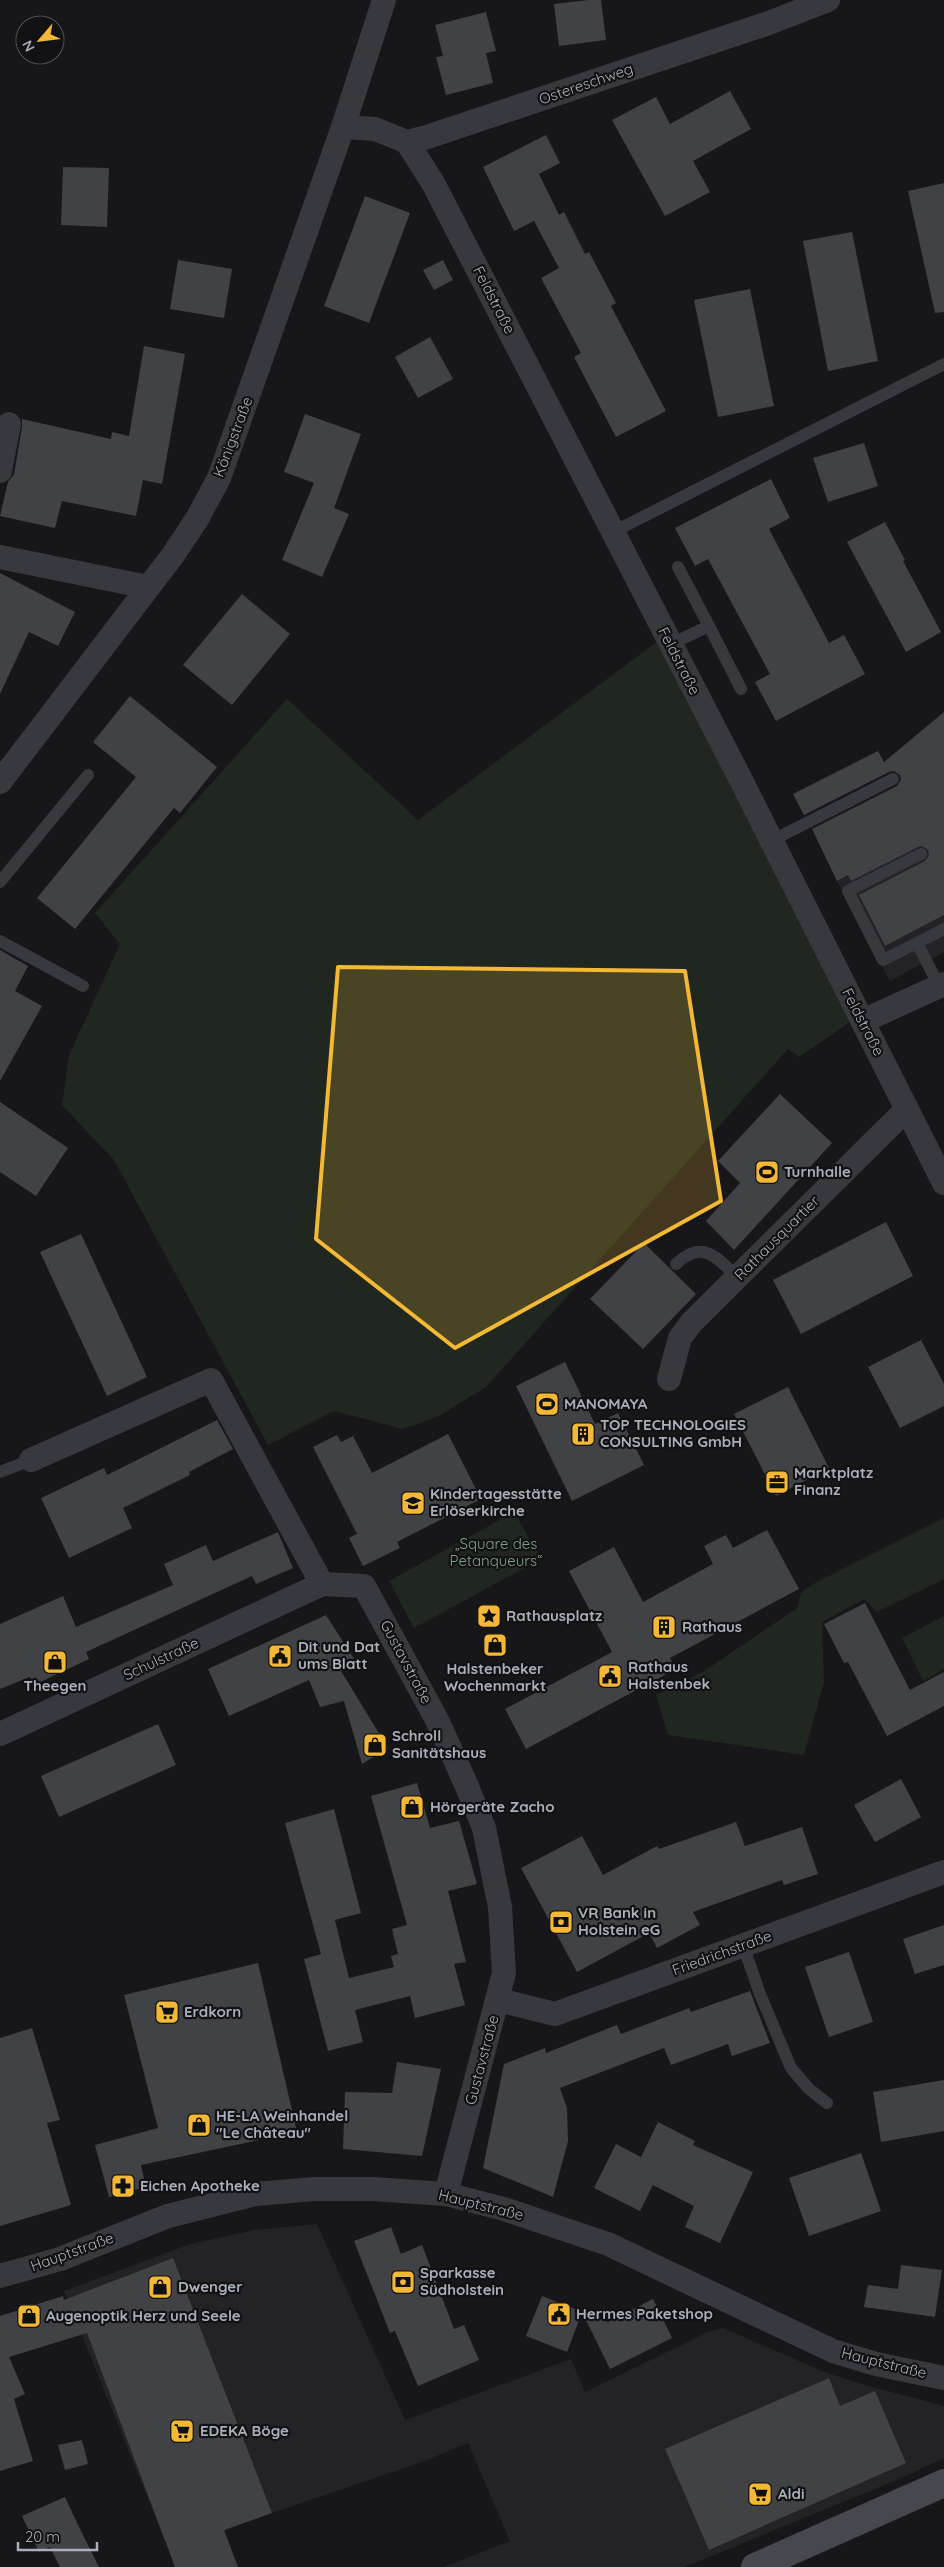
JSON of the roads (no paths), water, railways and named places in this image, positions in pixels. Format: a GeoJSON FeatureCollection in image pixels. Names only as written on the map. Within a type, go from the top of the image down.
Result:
{"type":"FeatureCollection","features":[{"type":"Feature","properties":{"kind":"main road"},"geometry":{"type":"LineString","coordinates":[[755,2567],[944,2483]]}},
{"type":"Feature","properties":{"kind":"street","name":"Königstraße"},"geometry":{"type":"LineString","coordinates":[[0,782],[148,587],[197,519],[219,478],[343,127],[384,0]]}},
{"type":"Feature","properties":{"kind":"street","name":"Ostereschweg"},"geometry":{"type":"LineString","coordinates":[[407,142],[442,133],[766,24],[828,0]]}},
{"type":"Feature","properties":{"kind":"street"},"geometry":{"type":"LineString","coordinates":[[343,127],[375,129],[407,142]]}},
{"type":"Feature","properties":{"kind":"street","name":"Feldstraße"},"geometry":{"type":"LineString","coordinates":[[407,142],[433,183],[671,644],[944,1183]]}},
{"type":"Feature","properties":{"kind":"street"},"geometry":{"type":"LineString","coordinates":[[0,471],[9,424]]}},
{"type":"Feature","properties":{"kind":"street"},"geometry":{"type":"LineString","coordinates":[[0,557],[148,587]]}},
{"type":"Feature","properties":{"kind":"street"},"geometry":{"type":"LineString","coordinates":[[863,1021],[941,985]]}},
{"type":"Feature","properties":{"kind":"street","name":"Rathausquartier"},"geometry":{"type":"LineString","coordinates":[[669,1379],[680,1338],[691,1323],[907,1109]]}},
{"type":"Feature","properties":{"kind":"street"},"geometry":{"type":"LineString","coordinates":[[31,1460],[212,1380],[322,1584]]}},
{"type":"Feature","properties":{"kind":"street","name":"Schulstraße"},"geometry":{"type":"LineString","coordinates":[[0,1734],[322,1584]]}},
{"type":"Feature","properties":{"kind":"street","name":"Gustavstraße"},"geometry":{"type":"LineString","coordinates":[[322,1584],[364,1586],[405,1659],[462,1775],[484,1828],[500,1907],[504,1973],[446,2194]]}},
{"type":"Feature","properties":{"kind":"street","name":"Friedrichstraße"},"geometry":{"type":"LineString","coordinates":[[498,2000],[555,2014],[944,1872]]}},
{"type":"Feature","properties":{"kind":"street","name":"Hauptstraße"},"geometry":{"type":"LineString","coordinates":[[0,2276],[60,2259],[168,2216],[256,2194],[314,2189],[363,2189],[446,2194],[504,2209],[608,2244],[840,2353],[876,2364],[944,2378]]}},
{"type":"Feature","properties":{"kind":"lane"},"geometry":{"type":"LineString","coordinates":[[613,532],[944,364]]}},
{"type":"Feature","properties":{"kind":"lane"},"geometry":{"type":"LineString","coordinates":[[678,567],[741,689]]}},
{"type":"Feature","properties":{"kind":"lane"},"geometry":{"type":"LineString","coordinates":[[671,644],[709,626]]}},
{"type":"Feature","properties":{"kind":"lane"},"geometry":{"type":"LineString","coordinates":[[0,882],[88,775]]}},
{"type":"Feature","properties":{"kind":"lane"},"geometry":{"type":"LineString","coordinates":[[771,841],[893,779]]}},
{"type":"Feature","properties":{"kind":"lane"},"geometry":{"type":"LineString","coordinates":[[921,854],[848,891],[883,960],[944,928]]}},
{"type":"Feature","properties":{"kind":"lane"},"geometry":{"type":"LineString","coordinates":[[0,941],[82,986]]}},
{"type":"Feature","properties":{"kind":"lane"},"geometry":{"type":"LineString","coordinates":[[916,943],[941,985]]}},
{"type":"Feature","properties":{"kind":"lane"},"geometry":{"type":"LineString","coordinates":[[676,1264],[686,1255],[694,1252],[704,1252],[716,1256],[737,1277]]}},
{"type":"Feature","properties":{"kind":"lane"},"geometry":{"type":"LineString","coordinates":[[0,1472],[31,1460]]}},
{"type":"Feature","properties":{"kind":"lane"},"geometry":{"type":"LineString","coordinates":[[743,1945],[760,1994],[792,2068],[809,2089],[827,2103]]}},
{"type":"Feature","properties":{"kind":"place","name":"Turnhalle"},"geometry":{"type":"Point","coordinates":[767,1172]}},
{"type":"Feature","properties":{"kind":"place","name":"MANOMAYA"},"geometry":{"type":"Point","coordinates":[547,1404]}},
{"type":"Feature","properties":{"kind":"place","name":"TOP TECHNOLOGIES CONSULTING GmbH"},"geometry":{"type":"Point","coordinates":[583,1434]}},
{"type":"Feature","properties":{"kind":"place","name":"Marktplatz Finanz"},"geometry":{"type":"Point","coordinates":[777,1482]}},
{"type":"Feature","properties":{"kind":"place","name":"Kindertagesstätte Erlöserkirche"},"geometry":{"type":"Point","coordinates":[413,1503]}},
{"type":"Feature","properties":{"kind":"place","name":"Rathausplatz"},"geometry":{"type":"Point","coordinates":[489,1616]}},
{"type":"Feature","properties":{"kind":"place","name":"Rathaus"},"geometry":{"type":"Point","coordinates":[664,1627]}},
{"type":"Feature","properties":{"kind":"place","name":"Halstenbeker Wochenmarkt"},"geometry":{"type":"Point","coordinates":[495,1645]}},
{"type":"Feature","properties":{"kind":"place","name":"Dit und Dat ums Blatt"},"geometry":{"type":"Point","coordinates":[280,1656]}},
{"type":"Feature","properties":{"kind":"place","name":"Theegen"},"geometry":{"type":"Point","coordinates":[55,1662]}},
{"type":"Feature","properties":{"kind":"place","name":"Rathaus Halstenbek"},"geometry":{"type":"Point","coordinates":[610,1676]}},
{"type":"Feature","properties":{"kind":"place","name":"Schroll Sanitätshaus"},"geometry":{"type":"Point","coordinates":[375,1745]}},
{"type":"Feature","properties":{"kind":"place","name":"Hörgeräte Zacho"},"geometry":{"type":"Point","coordinates":[412,1807]}},
{"type":"Feature","properties":{"kind":"place","name":"VR Bank in Holstein eG"},"geometry":{"type":"Point","coordinates":[561,1922]}},
{"type":"Feature","properties":{"kind":"place","name":"Erdkorn"},"geometry":{"type":"Point","coordinates":[167,2012]}},
{"type":"Feature","properties":{"kind":"place","name":"HE-LA Weinhandel \"Le Château\""},"geometry":{"type":"Point","coordinates":[199,2125]}},
{"type":"Feature","properties":{"kind":"place","name":"Eichen Apotheke"},"geometry":{"type":"Point","coordinates":[123,2186]}},
{"type":"Feature","properties":{"kind":"place","name":"Sparkasse Südholstein"},"geometry":{"type":"Point","coordinates":[403,2282]}},
{"type":"Feature","properties":{"kind":"place","name":"Dwenger"},"geometry":{"type":"Point","coordinates":[160,2287]}},
{"type":"Feature","properties":{"kind":"place","name":"Hermes Paketshop"},"geometry":{"type":"Point","coordinates":[559,2314]}},
{"type":"Feature","properties":{"kind":"place","name":"Augenoptik Herz und Seele"},"geometry":{"type":"Point","coordinates":[29,2316]}},
{"type":"Feature","properties":{"kind":"place","name":"EDEKA Böge"},"geometry":{"type":"Point","coordinates":[182,2431]}},
{"type":"Feature","properties":{"kind":"place","name":"Aldi"},"geometry":{"type":"Point","coordinates":[760,2494]}},
{"type":"Feature","properties":{"kind":"park label","name":"„Square des Petanqueurs“"},"geometry":{"type":"Point","coordinates":[496,1552]}}]}
